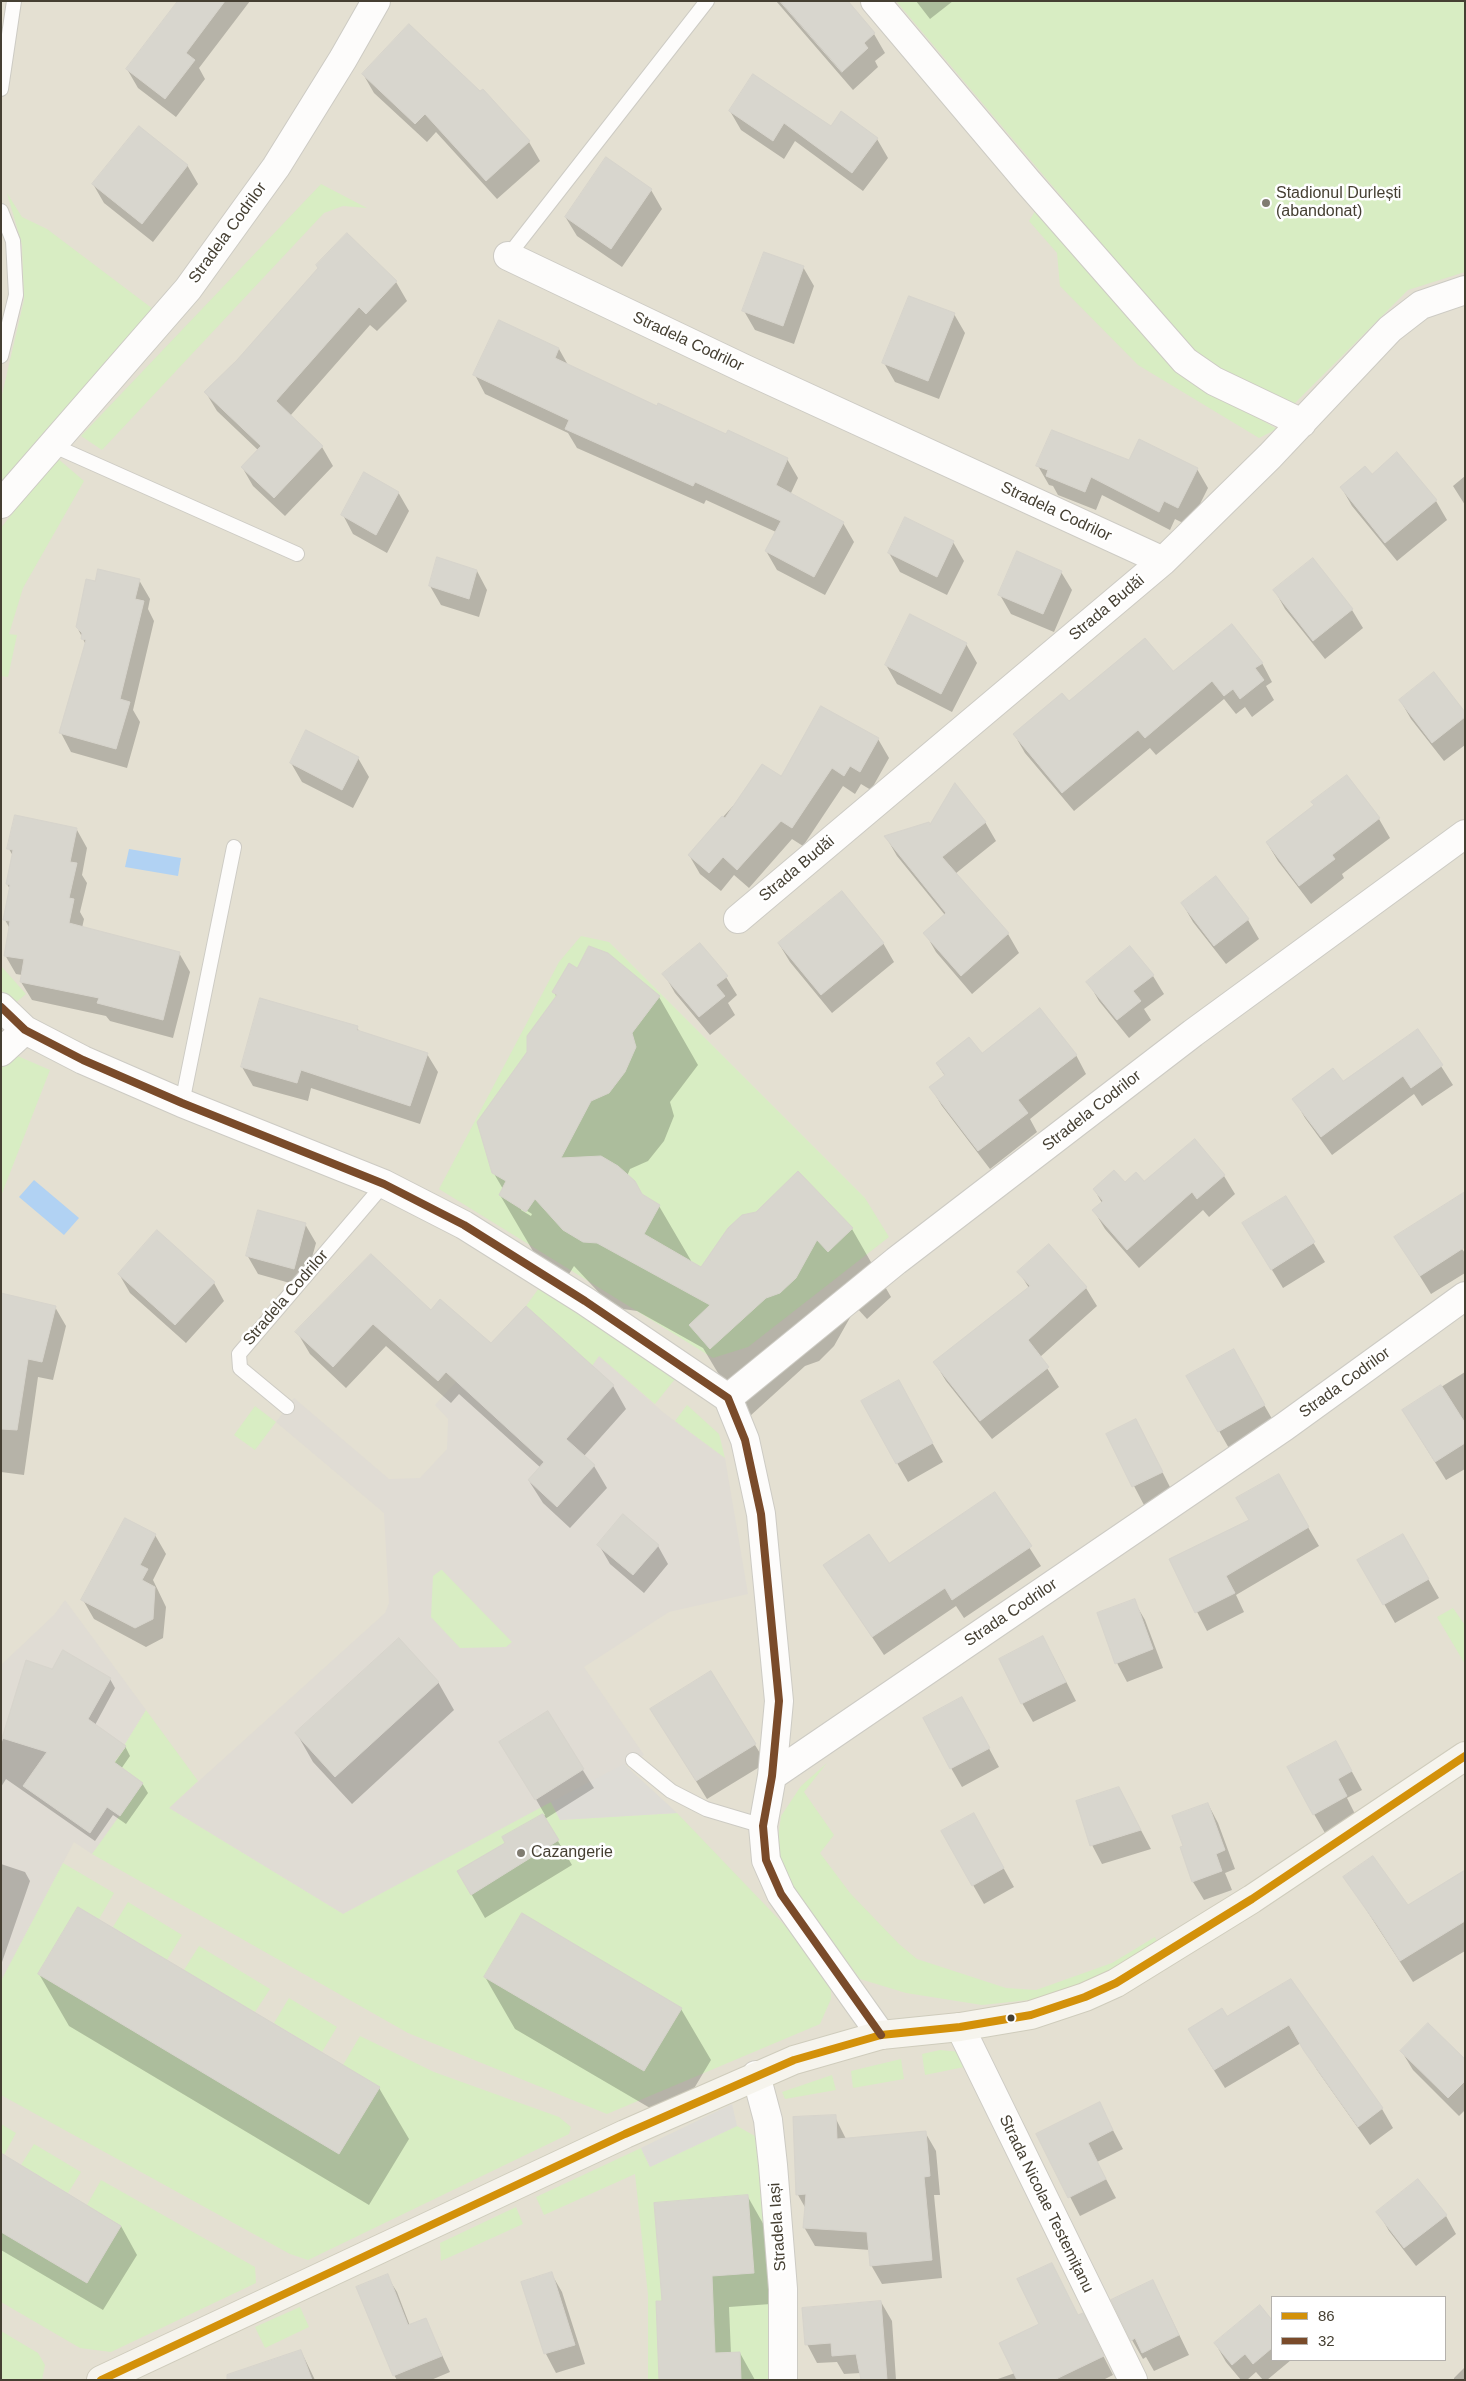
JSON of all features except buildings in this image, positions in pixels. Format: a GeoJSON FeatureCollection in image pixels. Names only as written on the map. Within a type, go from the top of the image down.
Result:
{"type":"FeatureCollection","features":[{"type":"Feature","properties":{"kind":"street","name":"Stradela Codrilor"},"geometry":{"type":"LineString","coordinates":[[1,504],[188,289],[276,166],[343,60],[376,1]]}},
{"type":"Feature","properties":{"kind":"street"},"geometry":{"type":"LineString","coordinates":[[875,1],[1028,182],[1185,361],[1214,381],[1302,423]]}},
{"type":"Feature","properties":{"kind":"street","name":"Stradela Codrilor"},"geometry":{"type":"LineString","coordinates":[[508,256],[745,369],[1163,561]]}},
{"type":"Feature","properties":{"kind":"street","name":"Strada Budăi"},"geometry":{"type":"LineString","coordinates":[[738,919],[1163,561],[1302,423],[1390,329],[1421,305],[1465,290]]}},
{"type":"Feature","properties":{"kind":"street","name":"Stradela Codrilor"},"geometry":{"type":"LineString","coordinates":[[728,1398],[896,1262],[1177,1045],[1465,834]]}},
{"type":"Feature","properties":{"kind":"street"},"geometry":{"type":"LineString","coordinates":[[1,1006],[25,1030],[82,1060],[182,1103],[384,1184],[464,1225],[585,1301],[728,1398],[744,1440],[761,1514],[779,1701],[772,1776],[763,1826],[766,1860],[782,1894],[881,2035]]}},
{"type":"Feature","properties":{"kind":"street"},"geometry":{"type":"LineString","coordinates":[[1,1052],[25,1030]]}},
{"type":"Feature","properties":{"kind":"street","name":"Strada Codrilor"},"geometry":{"type":"LineString","coordinates":[[772,1776],[1267,1438],[1465,1296]]}},
{"type":"Feature","properties":{"kind":"street"},"geometry":{"type":"LineString","coordinates":[[102,2380],[616,2138],[756,2075],[794,2060],[881,2035],[960,2027],[1031,2015],[1085,1997],[1116,1983],[1252,1899],[1465,1756]]}},
{"type":"Feature","properties":{"kind":"street","name":"Strada Nicolae Testemițanu"},"geometry":{"type":"LineString","coordinates":[[960,2027],[1133,2380]]}},
{"type":"Feature","properties":{"kind":"street","name":"Stradela Iași"},"geometry":{"type":"LineString","coordinates":[[756,2075],[768,2120],[773,2165],[783,2289],[783,2380]]}},
{"type":"Feature","properties":{"kind":"lane"},"geometry":{"type":"LineString","coordinates":[[1,89],[14,1]]}},
{"type":"Feature","properties":{"kind":"lane","name":"Stradela Codrilor"},"geometry":{"type":"LineString","coordinates":[[508,256],[707,1]]}},
{"type":"Feature","properties":{"kind":"lane"},"geometry":{"type":"LineString","coordinates":[[1,211],[13,241],[16,295],[1,356]]}},
{"type":"Feature","properties":{"kind":"lane"},"geometry":{"type":"LineString","coordinates":[[52,445],[297,554]]}},
{"type":"Feature","properties":{"kind":"lane"},"geometry":{"type":"LineString","coordinates":[[182,1103],[234,847]]}},
{"type":"Feature","properties":{"kind":"lane","name":"Stradela Codrilor"},"geometry":{"type":"LineString","coordinates":[[287,1408],[240,1368],[239,1354],[384,1184]]}},
{"type":"Feature","properties":{"kind":"lane"},"geometry":{"type":"LineString","coordinates":[[633,1760],[671,1791],[706,1809],[763,1826]]}},
{"type":"Feature","properties":{"kind":"shaded area"},"geometry":{"type":"Polygon","coordinates":[[[1,1],[1465,1],[1465,2380],[1,2380],[1,1]]]}},
{"type":"Feature","properties":{"kind":"shaded area"},"geometry":{"type":"Polygon","coordinates":[[[526,1306],[592,1365],[599,1356],[664,1413],[725,1458],[748,1594],[669,1612],[584,1667],[644,1755],[343,1914],[169,1808],[385,1613],[389,1603],[384,1513],[276,1422],[294,1398],[389,1479],[420,1478],[447,1449],[448,1419],[435,1405],[526,1306]]]}},
{"type":"Feature","properties":{"kind":"shaded area"},"geometry":{"type":"Polygon","coordinates":[[[65,1600],[146,1710],[114,1762],[143,1783],[92,1854],[74,1842],[1,1981],[1,1665],[54,1615],[65,1600]]]}},
{"type":"Feature","properties":{"kind":"shaded area"},"geometry":{"type":"Polygon","coordinates":[[[624,1764],[677,1813],[560,1820],[551,1802],[624,1764]]]}},
{"type":"Feature","properties":{"kind":"shaded area"},"geometry":{"type":"Polygon","coordinates":[[[732,2104],[737,2126],[650,2167],[641,2148],[732,2104]]]}},
{"type":"Feature","properties":{"kind":"green space","name":"Stadionul Durlești (abandonat)"},"geometry":{"type":"Polygon","coordinates":[[[896,1],[1465,1],[1465,272],[1408,290],[1292,406],[1221,373],[1193,352],[896,1]]]}},
{"type":"Feature","properties":{"kind":"green space"},"geometry":{"type":"Polygon","coordinates":[[[321,184],[367,208],[343,206],[324,213],[102,450],[81,436],[321,184]]]}},
{"type":"Feature","properties":{"kind":"green space"},"geometry":{"type":"Polygon","coordinates":[[[7,193],[22,217],[47,229],[153,309],[1,485],[1,399],[24,300],[22,245],[7,193]]]}},
{"type":"Feature","properties":{"kind":"green space"},"geometry":{"type":"Polygon","coordinates":[[[1037,208],[1222,397],[1277,429],[1259,438],[1138,365],[1060,286],[1057,253],[1029,221],[1037,208]]]}},
{"type":"Feature","properties":{"kind":"green space"},"geometry":{"type":"Polygon","coordinates":[[[56,457],[84,481],[23,588],[9,634],[17,635],[8,677],[1,676],[1,528],[56,457]]]}},
{"type":"Feature","properties":{"kind":"green space"},"geometry":{"type":"Polygon","coordinates":[[[581,936],[609,942],[865,1198],[889,1237],[748,1347],[713,1358],[439,1189],[559,962],[581,936]]]}},
{"type":"Feature","properties":{"kind":"green space"},"geometry":{"type":"Polygon","coordinates":[[[1,966],[26,994],[14,1004],[1,990],[1,966]]]}},
{"type":"Feature","properties":{"kind":"green space"},"geometry":{"type":"Polygon","coordinates":[[[13,1054],[50,1070],[1,1196],[1,1063],[13,1054]]]}},
{"type":"Feature","properties":{"kind":"green space"},"geometry":{"type":"Polygon","coordinates":[[[539,1288],[675,1379],[655,1404],[599,1356],[592,1366],[526,1306],[539,1288]]]}},
{"type":"Feature","properties":{"kind":"green space"},"geometry":{"type":"Polygon","coordinates":[[[687,1405],[719,1434],[725,1458],[675,1421],[687,1405]]]}},
{"type":"Feature","properties":{"kind":"green space"},"geometry":{"type":"Polygon","coordinates":[[[255,1406],[276,1422],[255,1450],[234,1435],[255,1406]]]}},
{"type":"Feature","properties":{"kind":"green space"},"geometry":{"type":"Polygon","coordinates":[[[441,1570],[512,1642],[506,1647],[460,1648],[431,1617],[433,1576],[441,1570]]]}},
{"type":"Feature","properties":{"kind":"green space"},"geometry":{"type":"Polygon","coordinates":[[[1453,1608],[1465,1625],[1465,1664],[1437,1617],[1453,1608]]]}},
{"type":"Feature","properties":{"kind":"green space"},"geometry":{"type":"Polygon","coordinates":[[[146,1710],[198,1781],[169,1808],[343,1914],[551,1802],[560,1820],[677,1813],[815,1957],[831,1987],[831,1999],[820,2024],[607,2114],[408,2033],[92,1854],[143,1783],[114,1762],[146,1710]]]}},
{"type":"Feature","properties":{"kind":"green space"},"geometry":{"type":"Polygon","coordinates":[[[827,1763],[804,1792],[834,1835],[820,1853],[850,1893],[899,1944],[917,1959],[1006,1988],[1036,1990],[1112,1963],[1155,1937],[1158,1944],[1095,1980],[1038,1999],[982,2005],[906,1993],[860,1979],[785,1876],[777,1845],[781,1816],[801,1786],[827,1763]]]}},
{"type":"Feature","properties":{"kind":"green space"},"geometry":{"type":"Polygon","coordinates":[[[63,1863],[114,1893],[99,1919],[78,1907],[38,1974],[339,2154],[380,2087],[343,2065],[360,2036],[434,2072],[559,2117],[571,2127],[569,2134],[308,2260],[290,2254],[1,2095],[1,1981],[63,1863]]]}},
{"type":"Feature","properties":{"kind":"green space"},"geometry":{"type":"Polygon","coordinates":[[[128,1902],[182,1935],[167,1960],[113,1927],[128,1902]]]}},
{"type":"Feature","properties":{"kind":"green space"},"geometry":{"type":"Polygon","coordinates":[[[199,1946],[270,1989],[255,2012],[184,1970],[199,1946]]]}},
{"type":"Feature","properties":{"kind":"green space"},"geometry":{"type":"Polygon","coordinates":[[[289,1998],[337,2027],[322,2052],[274,2023],[289,1998]]]}},
{"type":"Feature","properties":{"kind":"green space"},"geometry":{"type":"Polygon","coordinates":[[[940,2050],[961,2052],[969,2066],[925,2075],[922,2054],[940,2050]]]}},
{"type":"Feature","properties":{"kind":"green space"},"geometry":{"type":"Polygon","coordinates":[[[901,2059],[904,2079],[853,2088],[851,2071],[901,2059]]]}},
{"type":"Feature","properties":{"kind":"green space"},"geometry":{"type":"Polygon","coordinates":[[[832,2075],[836,2090],[785,2099],[782,2092],[832,2075]]]}},
{"type":"Feature","properties":{"kind":"green space"},"geometry":{"type":"Polygon","coordinates":[[[1,2124],[16,2133],[4,2155],[1,2153],[1,2124]]]}},
{"type":"Feature","properties":{"kind":"green space"},"geometry":{"type":"Polygon","coordinates":[[[737,2126],[762,2140],[773,2380],[648,2380],[648,2295],[635,2174],[544,2215],[536,2197],[641,2148],[650,2167],[737,2126]]]}},
{"type":"Feature","properties":{"kind":"green space"},"geometry":{"type":"Polygon","coordinates":[[[34,2144],[81,2172],[68,2193],[21,2165],[34,2144]]]}},
{"type":"Feature","properties":{"kind":"green space"},"geometry":{"type":"Polygon","coordinates":[[[101,2180],[255,2267],[256,2283],[111,2352],[80,2348],[1,2302],[1,2232],[87,2283],[121,2226],[87,2205],[101,2180]]]}},
{"type":"Feature","properties":{"kind":"green space"},"geometry":{"type":"Polygon","coordinates":[[[516,2207],[523,2224],[441,2261],[440,2243],[516,2207]]]}},
{"type":"Feature","properties":{"kind":"green space"},"geometry":{"type":"Polygon","coordinates":[[[300,2307],[309,2327],[265,2348],[255,2327],[300,2307]]]}},
{"type":"Feature","properties":{"kind":"green space"},"geometry":{"type":"Polygon","coordinates":[[[1,2331],[38,2353],[45,2365],[42,2380],[1,2380],[1,2331]]]}},
{"type":"Feature","properties":{"kind":"water"},"geometry":{"type":"Polygon","coordinates":[[[129,849],[181,858],[178,876],[125,867],[129,849]]]}},
{"type":"Feature","properties":{"kind":"water"},"geometry":{"type":"Polygon","coordinates":[[[34,1180],[79,1218],[64,1235],[19,1197],[34,1180]]]}},
{"type":"Feature","properties":{"kind":"transit line","name":"32"},"geometry":{"type":"LineString","coordinates":[[1,1007],[25,1030],[83,1060],[182,1103],[384,1184],[464,1225],[585,1301],[728,1398],[745,1440],[761,1514],[779,1701],[772,1776],[763,1826],[766,1860],[781,1894],[881,2035]]}},
{"type":"Feature","properties":{"kind":"transit line","name":"86"},"geometry":{"type":"LineString","coordinates":[[101,2380],[625,2134],[794,2060],[881,2035],[960,2027],[1031,2015],[1085,1997],[1116,1983],[1252,1899],[1465,1756]]}},
{"type":"Feature","properties":{"kind":"place","name":"Stadionul Durlești (abandonat)"},"geometry":{"type":"Point","coordinates":[1266,203]}},
{"type":"Feature","properties":{"kind":"place","name":"Cazangerie"},"geometry":{"type":"Point","coordinates":[521,1853]}}]}
